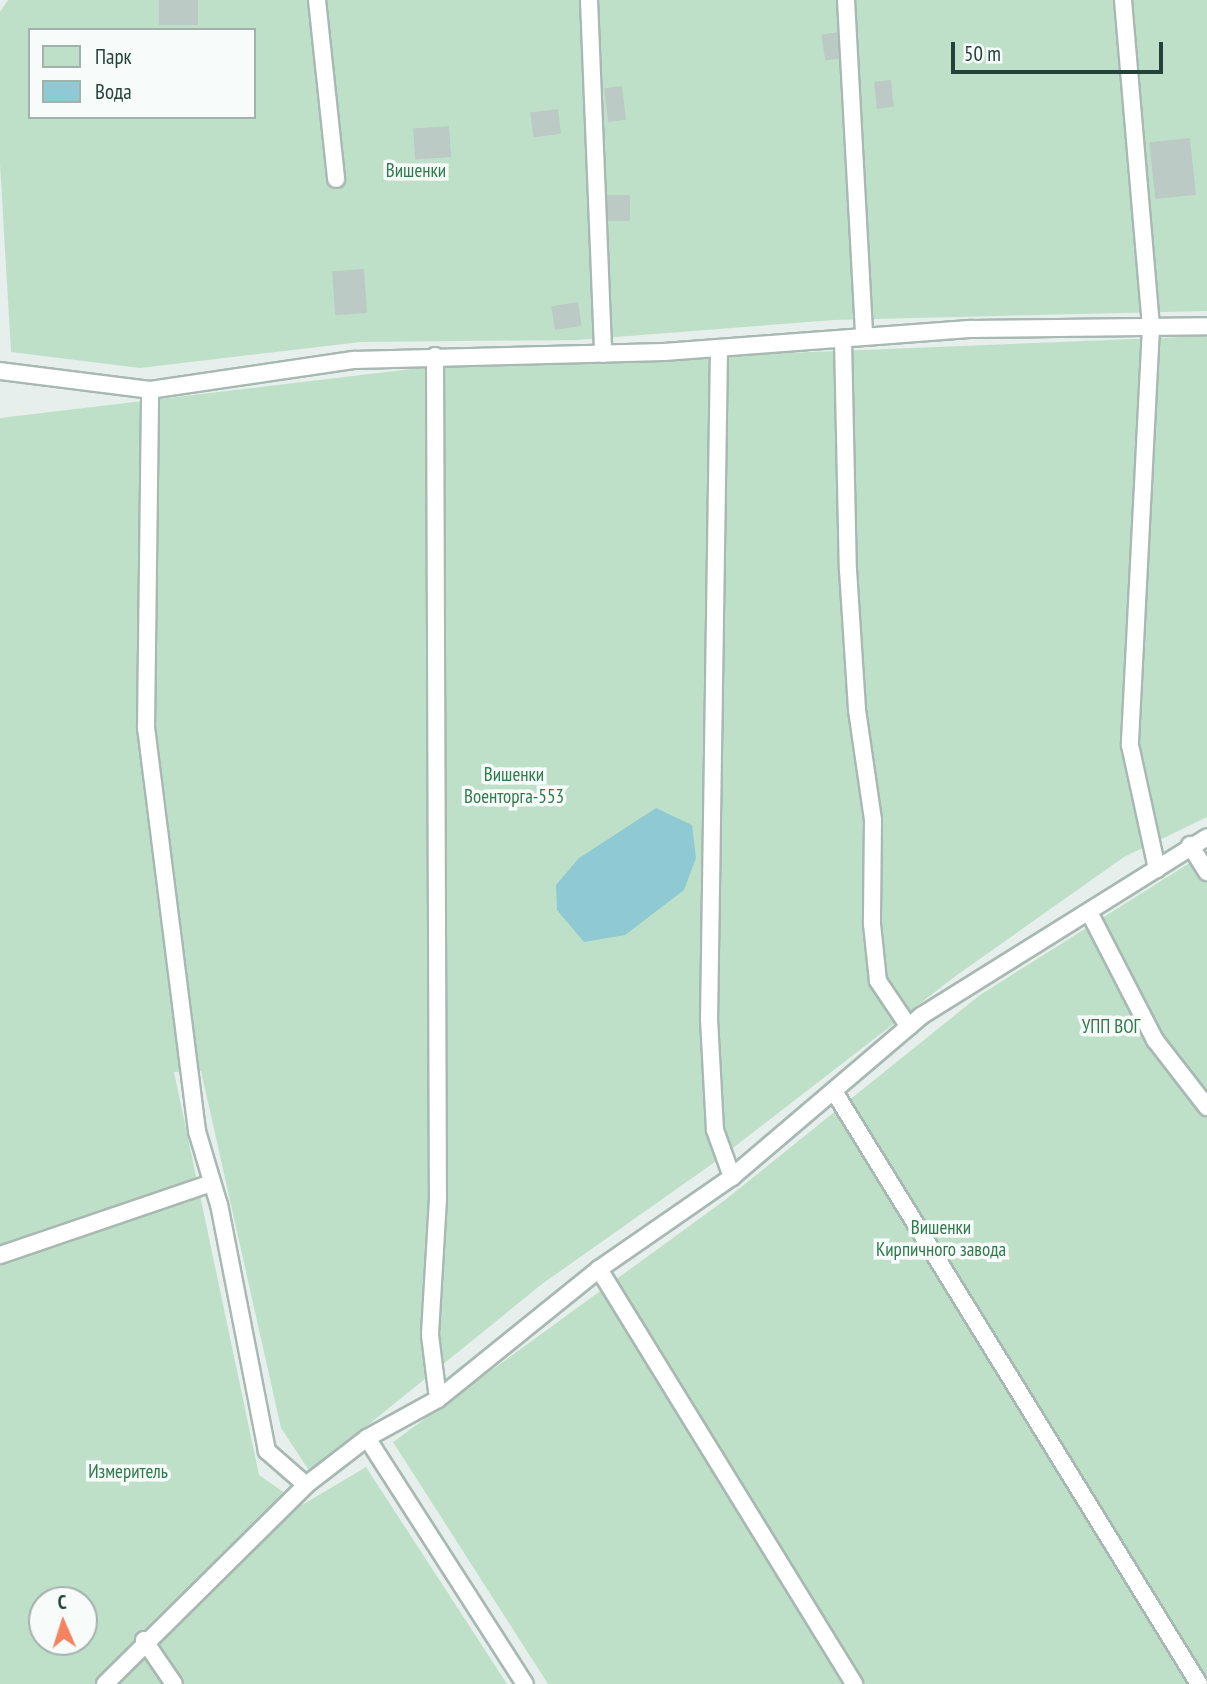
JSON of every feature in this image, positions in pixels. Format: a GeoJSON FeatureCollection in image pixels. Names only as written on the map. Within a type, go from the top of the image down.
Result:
{"type":"FeatureCollection","features":[{"type":"Feature","properties":{"kind":"lane"},"geometry":{"type":"LineString","coordinates":[[317,0],[336,179]]}},
{"type":"Feature","properties":{"kind":"lane"},"geometry":{"type":"LineString","coordinates":[[589,0],[603,354]]}},
{"type":"Feature","properties":{"kind":"lane"},"geometry":{"type":"LineString","coordinates":[[846,0],[864,336]]}},
{"type":"Feature","properties":{"kind":"lane"},"geometry":{"type":"LineString","coordinates":[[1123,0],[1151,327],[1130,745],[1157,869]]}},
{"type":"Feature","properties":{"kind":"lane"},"geometry":{"type":"LineString","coordinates":[[0,371],[150,390],[241,373],[435,356],[603,354],[864,336],[1207,326]]}},
{"type":"Feature","properties":{"kind":"lane"},"geometry":{"type":"LineString","coordinates":[[843,339],[848,570],[857,710],[873,820],[872,924],[878,981],[909,1027]]}},
{"type":"Feature","properties":{"kind":"lane"},"geometry":{"type":"LineString","coordinates":[[719,348],[709,1019],[715,1130],[732,1177]]}},
{"type":"Feature","properties":{"kind":"lane"},"geometry":{"type":"LineString","coordinates":[[435,356],[438,1199],[430,1335],[438,1399]]}},
{"type":"Feature","properties":{"kind":"lane"},"geometry":{"type":"LineString","coordinates":[[150,390],[146,728],[197,1131],[212,1183],[267,1451],[306,1485]]}},
{"type":"Feature","properties":{"kind":"lane"},"geometry":{"type":"LineString","coordinates":[[105,1684],[144,1640],[306,1485],[367,1438],[438,1399],[599,1269],[732,1177],[835,1093],[909,1027],[1157,869],[1190,845],[1207,837]]}},
{"type":"Feature","properties":{"kind":"lane"},"geometry":{"type":"LineString","coordinates":[[1190,845],[1207,872]]}},
{"type":"Feature","properties":{"kind":"lane"},"geometry":{"type":"LineString","coordinates":[[1089,912],[1155,1040],[1207,1107]]}},
{"type":"Feature","properties":{"kind":"lane"},"geometry":{"type":"LineString","coordinates":[[835,1093],[1199,1684]]}},
{"type":"Feature","properties":{"kind":"lane"},"geometry":{"type":"LineString","coordinates":[[0,1255],[212,1183]]}},
{"type":"Feature","properties":{"kind":"lane"},"geometry":{"type":"LineString","coordinates":[[599,1269],[853,1684]]}},
{"type":"Feature","properties":{"kind":"lane"},"geometry":{"type":"LineString","coordinates":[[367,1438],[526,1684]]}},
{"type":"Feature","properties":{"kind":"lane"},"geometry":{"type":"LineString","coordinates":[[144,1640],[174,1684]]}},
{"type":"Feature","properties":{"kind":"green space","name":"Вишенки"},"geometry":{"type":"Polygon","coordinates":[[[8,0],[1207,0],[1207,311],[834,320],[577,340],[361,342],[140,368],[11,352],[0,164],[0,12],[8,0]]]}},
{"type":"Feature","properties":{"kind":"green space","name":"Вишенки Военторга-553"},"geometry":{"type":"Polygon","coordinates":[[[1207,336],[1207,817],[1124,857],[957,975],[712,1164],[542,1284],[310,1472],[281,1428],[201,1071],[174,1072],[259,1475],[302,1505],[366,1467],[507,1684],[0,1684],[0,418],[420,368],[1207,336]]]}},
{"type":"Feature","properties":{"kind":"green space"},"geometry":{"type":"Polygon","coordinates":[[[1207,852],[1207,1684],[548,1684],[393,1442],[725,1200],[980,995],[1207,852]]]}},
{"type":"Feature","properties":{"kind":"water"},"geometry":{"type":"Polygon","coordinates":[[[656,808],[692,825],[696,858],[684,890],[625,935],[584,942],[557,910],[556,885],[579,858],[656,808]]]}},
{"type":"Feature","properties":{"kind":"building"},"geometry":{"type":"Polygon","coordinates":[[[159,0],[198,0],[198,25],[159,25],[159,0]]]}},
{"type":"Feature","properties":{"kind":"building"},"geometry":{"type":"Polygon","coordinates":[[[839,32],[843,58],[825,60],[821,35],[839,32]]]}},
{"type":"Feature","properties":{"kind":"building"},"geometry":{"type":"Polygon","coordinates":[[[891,80],[894,107],[877,109],[874,82],[891,80]]]}},
{"type":"Feature","properties":{"kind":"building"},"geometry":{"type":"Polygon","coordinates":[[[622,86],[626,120],[608,122],[604,88],[622,86]]]}},
{"type":"Feature","properties":{"kind":"building"},"geometry":{"type":"Polygon","coordinates":[[[558,109],[561,134],[533,137],[530,112],[558,109]]]}},
{"type":"Feature","properties":{"kind":"building"},"geometry":{"type":"Polygon","coordinates":[[[449,126],[451,157],[415,159],[413,129],[449,126]]]}},
{"type":"Feature","properties":{"kind":"building"},"geometry":{"type":"Polygon","coordinates":[[[1190,138],[1196,195],[1155,199],[1149,142],[1190,138]]]}},
{"type":"Feature","properties":{"kind":"building"},"geometry":{"type":"Polygon","coordinates":[[[607,195],[630,195],[630,221],[607,221],[607,195]]]}},
{"type":"Feature","properties":{"kind":"building"},"geometry":{"type":"Polygon","coordinates":[[[364,269],[367,313],[335,315],[332,271],[364,269]]]}},
{"type":"Feature","properties":{"kind":"building"},"geometry":{"type":"Polygon","coordinates":[[[578,302],[582,326],[555,330],[551,306],[578,302]]]}},
{"type":"Feature","properties":{"kind":"park label","name":"УПП ВОГ"},"geometry":{"type":"Point","coordinates":[1111,1027]}},
{"type":"Feature","properties":{"kind":"park label","name":"Вишенки Кирпичного завода"},"geometry":{"type":"Point","coordinates":[941,1239]}},
{"type":"Feature","properties":{"kind":"park label","name":"Измеритель"},"geometry":{"type":"Point","coordinates":[128,1472]}}]}
